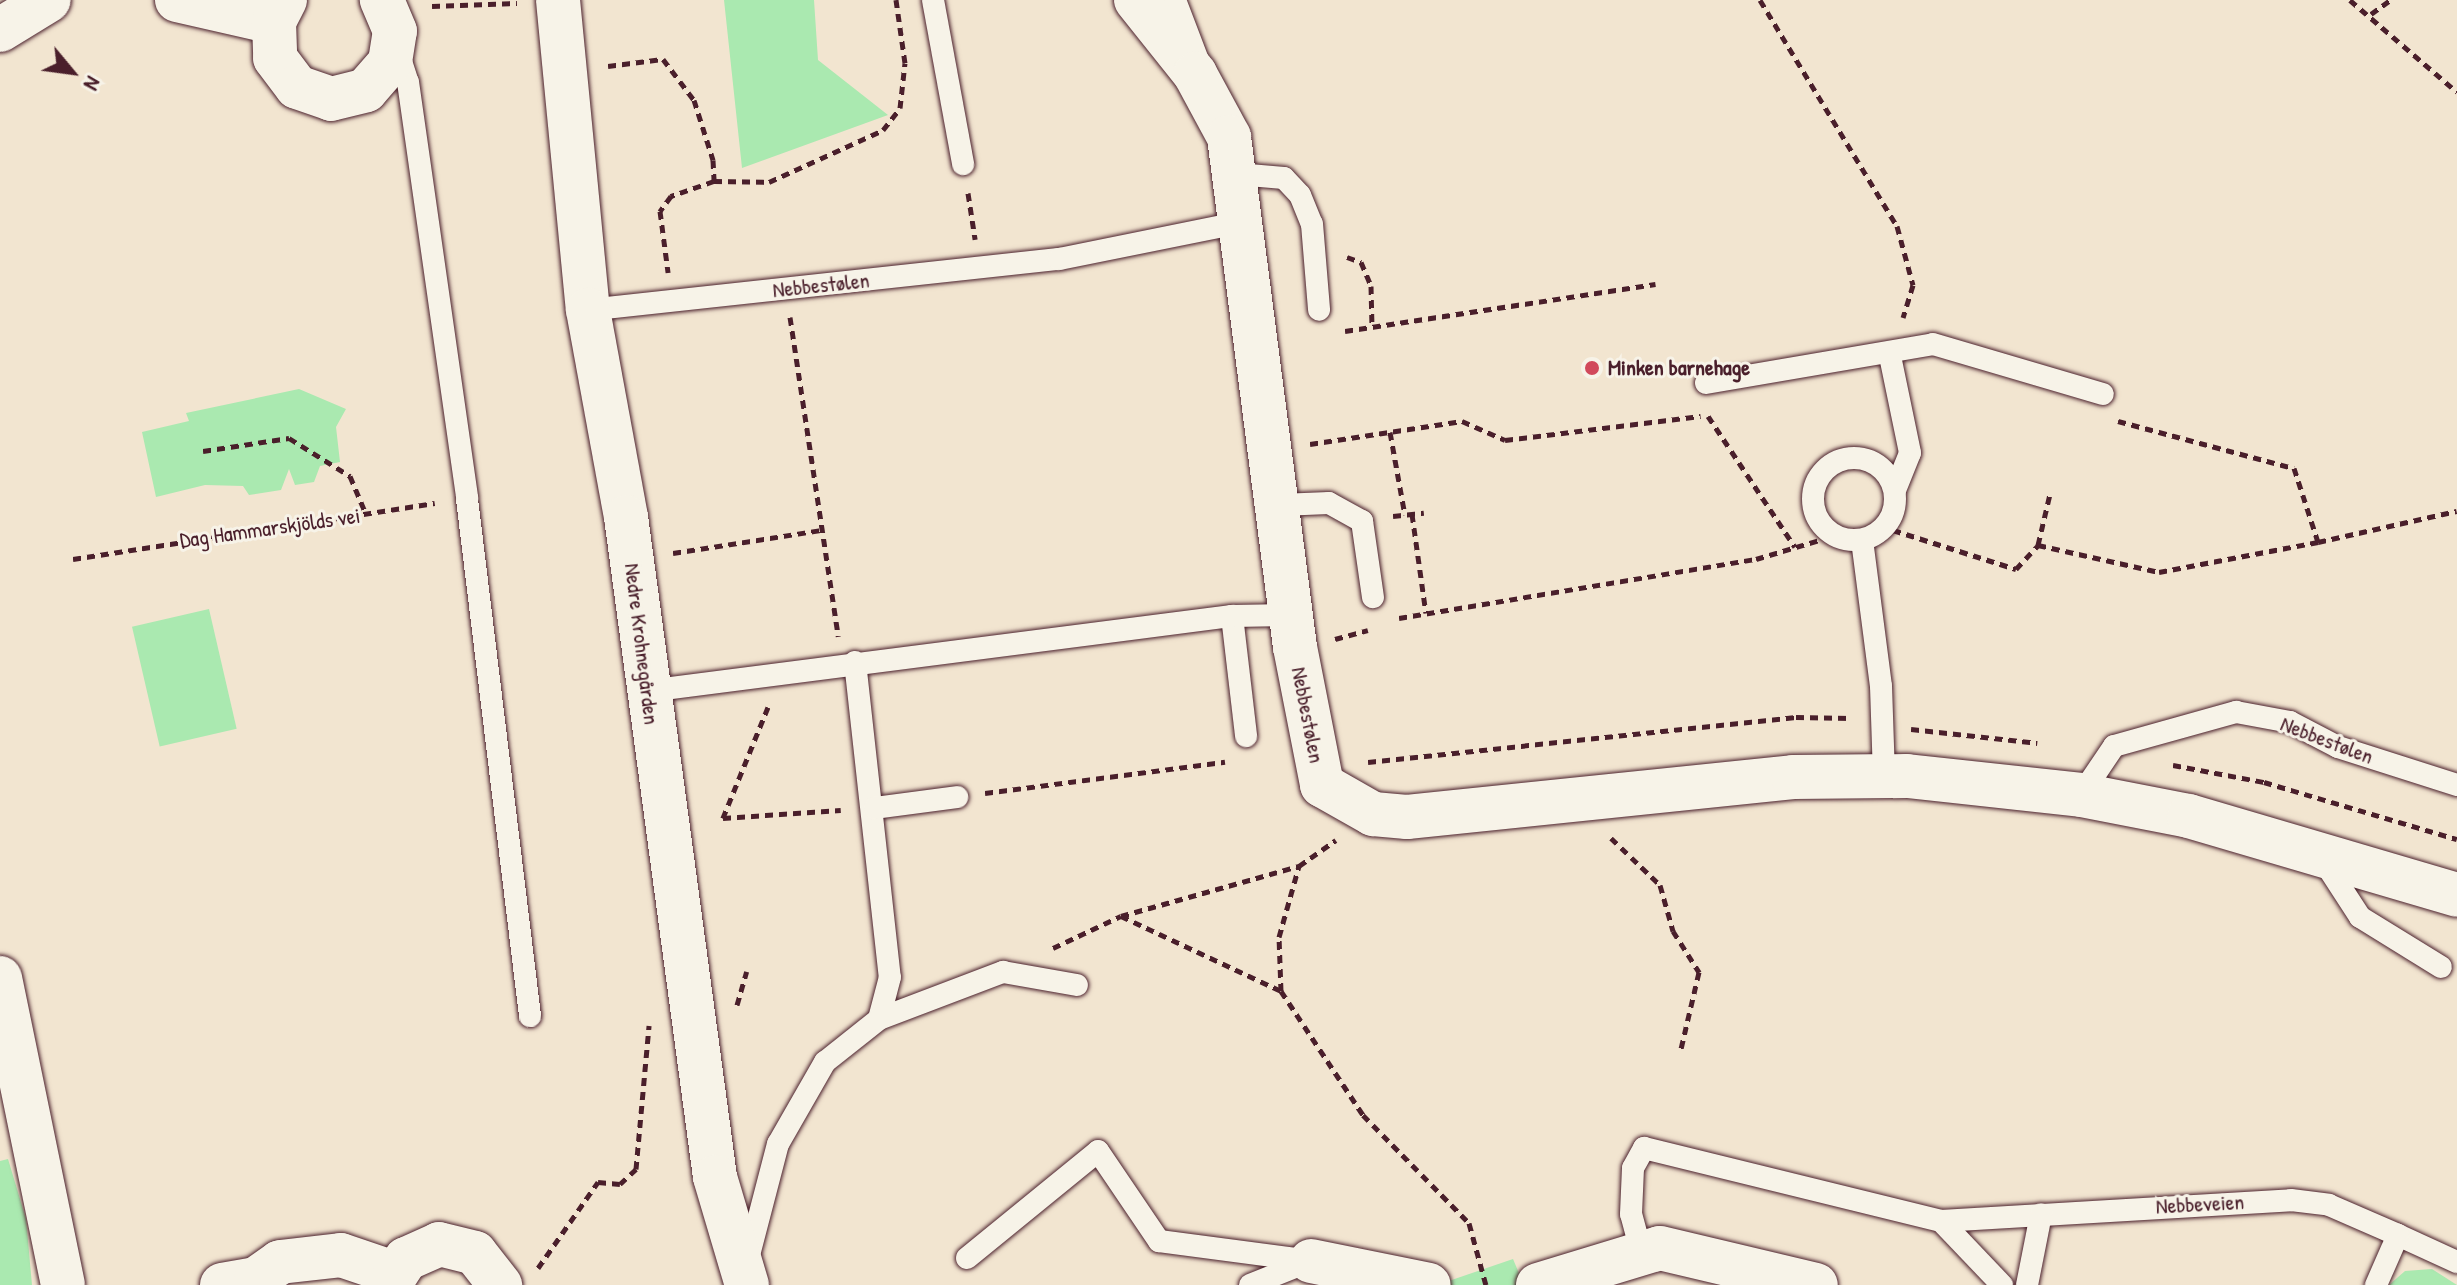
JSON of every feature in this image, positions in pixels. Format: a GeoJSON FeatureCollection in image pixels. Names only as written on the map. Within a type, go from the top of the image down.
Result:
{"type":"FeatureCollection","features":[{"type":"Feature","properties":{"kind":"street"},"geometry":{"type":"LineString","coordinates":[[0,30],[49,0]]}},
{"type":"Feature","properties":{"kind":"street"},"geometry":{"type":"LineString","coordinates":[[177,0],[280,11],[283,74],[322,98],[366,90],[390,62],[390,16]]}},
{"type":"Feature","properties":{"kind":"street","name":"Nedre Krohnegården"},"geometry":{"type":"LineString","coordinates":[[558,0],[588,310],[631,559],[715,1177],[746,1280]]}},
{"type":"Feature","properties":{"kind":"street","name":"Nebbestølen"},"geometry":{"type":"LineString","coordinates":[[1136,0],[1195,74],[1229,137],[1237,174],[1273,450],[1292,631],[1322,785],[1373,814],[1407,817],[1793,777],[1884,776],[2081,795],[2315,849],[2457,895]]}},
{"type":"Feature","properties":{"kind":"street"},"geometry":{"type":"LineString","coordinates":[[0,978],[63,1285]]}},
{"type":"Feature","properties":{"kind":"street"},"geometry":{"type":"LineString","coordinates":[[222,1285],[256,1279],[280,1262],[341,1255],[391,1279],[421,1249],[458,1245],[514,1284]]}},
{"type":"Feature","properties":{"kind":"street"},"geometry":{"type":"LineString","coordinates":[[1538,1285],[1641,1251],[1698,1252],[1816,1285]]}},
{"type":"Feature","properties":{"kind":"street"},"geometry":{"type":"LineString","coordinates":[[1311,1261],[1429,1285]]}},
{"type":"Feature","properties":{"kind":"lane"},"geometry":{"type":"LineString","coordinates":[[933,0],[963,164]]}},
{"type":"Feature","properties":{"kind":"lane","name":"Nebbestølen"},"geometry":{"type":"LineString","coordinates":[[1175,0],[1195,42],[1195,74]]}},
{"type":"Feature","properties":{"kind":"lane"},"geometry":{"type":"LineString","coordinates":[[390,16],[408,82],[467,499],[530,1016]]}},
{"type":"Feature","properties":{"kind":"lane"},"geometry":{"type":"LineString","coordinates":[[1237,174],[1284,178],[1300,195],[1312,224],[1319,310]]}},
{"type":"Feature","properties":{"kind":"lane","name":"Nebbestølen"},"geometry":{"type":"LineString","coordinates":[[588,310],[979,267],[1242,222]]}},
{"type":"Feature","properties":{"kind":"lane"},"geometry":{"type":"LineString","coordinates":[[1706,383],[1890,356],[1933,344],[2103,394]]}},
{"type":"Feature","properties":{"kind":"lane"},"geometry":{"type":"LineString","coordinates":[[1890,356],[1910,453],[1885,527],[1862,540],[1834,536],[1812,501],[1831,464],[1871,461],[1895,490]]}},
{"type":"Feature","properties":{"kind":"lane"},"geometry":{"type":"LineString","coordinates":[[1280,505],[1329,503],[1362,521],[1373,597]]}},
{"type":"Feature","properties":{"kind":"lane"},"geometry":{"type":"LineString","coordinates":[[1862,540],[1883,728],[1884,776]]}},
{"type":"Feature","properties":{"kind":"lane"},"geometry":{"type":"LineString","coordinates":[[1232,616],[1246,736]]}},
{"type":"Feature","properties":{"kind":"lane"},"geometry":{"type":"LineString","coordinates":[[648,691],[1232,616],[1292,631]]}},
{"type":"Feature","properties":{"kind":"lane"},"geometry":{"type":"LineString","coordinates":[[848,663],[875,808],[890,977],[879,1019]]}},
{"type":"Feature","properties":{"kind":"lane","name":"Nebbestølen"},"geometry":{"type":"LineString","coordinates":[[2081,795],[2114,746],[2236,712],[2290,722],[2338,747],[2457,785]]}},
{"type":"Feature","properties":{"kind":"lane"},"geometry":{"type":"LineString","coordinates":[[875,808],[957,797]]}},
{"type":"Feature","properties":{"kind":"lane"},"geometry":{"type":"LineString","coordinates":[[2315,849],[2360,917],[2441,967]]}},
{"type":"Feature","properties":{"kind":"lane"},"geometry":{"type":"LineString","coordinates":[[746,1280],[778,1144],[825,1062],[879,1019],[1003,972],[1077,985]]}},
{"type":"Feature","properties":{"kind":"lane","name":"Nebbeveien"},"geometry":{"type":"LineString","coordinates":[[1641,1251],[1631,1214],[1633,1168],[1644,1148],[1941,1221],[2291,1200],[2350,1210],[2457,1262]]}},
{"type":"Feature","properties":{"kind":"lane"},"geometry":{"type":"LineString","coordinates":[[967,1258],[1098,1151],[1159,1241],[1311,1261]]}},
{"type":"Feature","properties":{"kind":"lane"},"geometry":{"type":"LineString","coordinates":[[2027,1285],[2041,1214]]}},
{"type":"Feature","properties":{"kind":"lane"},"geometry":{"type":"LineString","coordinates":[[1941,1221],[2002,1285]]}},
{"type":"Feature","properties":{"kind":"lane"},"geometry":{"type":"LineString","coordinates":[[2376,1285],[2398,1235]]}},
{"type":"Feature","properties":{"kind":"lane"},"geometry":{"type":"LineString","coordinates":[[1250,1285],[1311,1261]]}},
{"type":"Feature","properties":{"kind":"path"},"geometry":{"type":"LineString","coordinates":[[390,16],[425,7],[558,0]]}},
{"type":"Feature","properties":{"kind":"path"},"geometry":{"type":"LineString","coordinates":[[671,301],[660,211],[671,196],[714,181],[769,182],[883,130],[900,108],[905,63],[896,0]]}},
{"type":"Feature","properties":{"kind":"path"},"geometry":{"type":"LineString","coordinates":[[1760,0],[1897,226],[1913,285],[1890,356]]}},
{"type":"Feature","properties":{"kind":"path"},"geometry":{"type":"LineString","coordinates":[[2350,0],[2371,14],[2457,92]]}},
{"type":"Feature","properties":{"kind":"path"},"geometry":{"type":"LineString","coordinates":[[2371,14],[2390,0]]}},
{"type":"Feature","properties":{"kind":"path"},"geometry":{"type":"LineString","coordinates":[[563,72],[663,59],[694,100],[714,181]]}},
{"type":"Feature","properties":{"kind":"path"},"geometry":{"type":"LineString","coordinates":[[963,164],[979,267]]}},
{"type":"Feature","properties":{"kind":"path"},"geometry":{"type":"LineString","coordinates":[[1338,258],[1361,262],[1371,286],[1372,327]]}},
{"type":"Feature","properties":{"kind":"path"},"geometry":{"type":"LineString","coordinates":[[1330,333],[1655,284]]}},
{"type":"Feature","properties":{"kind":"path"},"geometry":{"type":"LineString","coordinates":[[786,289],[822,530],[848,663]]}},
{"type":"Feature","properties":{"kind":"path"},"geometry":{"type":"LineString","coordinates":[[1706,383],[1707,415],[1795,547]]}},
{"type":"Feature","properties":{"kind":"path"},"geometry":{"type":"LineString","coordinates":[[2103,394],[2110,419],[2294,468],[2318,542]]}},
{"type":"Feature","properties":{"kind":"path"},"geometry":{"type":"LineString","coordinates":[[1273,450],[1462,421],[1505,440],[1707,415]]}},
{"type":"Feature","properties":{"kind":"path"},"geometry":{"type":"LineString","coordinates":[[1390,431],[1426,613]]}},
{"type":"Feature","properties":{"kind":"path"},"geometry":{"type":"LineString","coordinates":[[203,451],[289,438],[350,476],[366,514]]}},
{"type":"Feature","properties":{"kind":"path"},"geometry":{"type":"LineString","coordinates":[[1885,527],[2016,569],[2038,545],[2050,494]]}},
{"type":"Feature","properties":{"kind":"path","name":"Dag Hammarskjölds vei"},"geometry":{"type":"LineString","coordinates":[[73,559],[467,499]]}},
{"type":"Feature","properties":{"kind":"path"},"geometry":{"type":"LineString","coordinates":[[2038,545],[2159,572],[2318,542],[2457,511]]}},
{"type":"Feature","properties":{"kind":"path"},"geometry":{"type":"LineString","coordinates":[[631,559],[822,530]]}},
{"type":"Feature","properties":{"kind":"path"},"geometry":{"type":"LineString","coordinates":[[1390,621],[1795,547],[1834,536]]}},
{"type":"Feature","properties":{"kind":"path"},"geometry":{"type":"LineString","coordinates":[[1292,631],[1379,626]]}},
{"type":"Feature","properties":{"kind":"path"},"geometry":{"type":"LineString","coordinates":[[788,671],[749,740],[723,818],[875,808]]}},
{"type":"Feature","properties":{"kind":"path"},"geometry":{"type":"LineString","coordinates":[[1322,785],[1347,764],[1616,735],[1796,717],[1861,719],[1883,728]]}},
{"type":"Feature","properties":{"kind":"path"},"geometry":{"type":"LineString","coordinates":[[957,797],[1229,761],[1246,736]]}},
{"type":"Feature","properties":{"kind":"path"},"geometry":{"type":"LineString","coordinates":[[1003,972],[1121,916],[1299,866],[1373,814]]}},
{"type":"Feature","properties":{"kind":"path"},"geometry":{"type":"LineString","coordinates":[[1607,829],[1660,885],[1673,931],[1699,972],[1680,1053]]}},
{"type":"Feature","properties":{"kind":"path"},"geometry":{"type":"LineString","coordinates":[[1299,866],[1279,937],[1281,991],[1363,1115],[1469,1223],[1486,1285]]}},
{"type":"Feature","properties":{"kind":"path"},"geometry":{"type":"LineString","coordinates":[[1121,916],[1281,991]]}},
{"type":"Feature","properties":{"kind":"path"},"geometry":{"type":"LineString","coordinates":[[514,1284],[598,1182],[620,1184],[636,1169],[650,1020]]}},
{"type":"Feature","properties":{"kind":"green space"},"geometry":{"type":"Polygon","coordinates":[[[724,0],[814,0],[818,60],[888,115],[742,168],[724,0]]]}},
{"type":"Feature","properties":{"kind":"green space"},"geometry":{"type":"Polygon","coordinates":[[[299,389],[346,409],[336,427],[340,462],[320,466],[314,482],[295,485],[289,469],[281,490],[249,495],[243,486],[205,485],[156,497],[142,432],[189,421],[186,413],[299,389]]]}},
{"type":"Feature","properties":{"kind":"green space"},"geometry":{"type":"Polygon","coordinates":[[[209,609],[237,729],[160,747],[132,627],[209,609]]]}},
{"type":"Feature","properties":{"kind":"green space"},"geometry":{"type":"Polygon","coordinates":[[[8,1159],[26,1219],[32,1285],[0,1285],[0,1161],[8,1159]]]}},
{"type":"Feature","properties":{"kind":"green space"},"geometry":{"type":"Polygon","coordinates":[[[1513,1259],[1524,1285],[1437,1285],[1513,1259]]]}},
{"type":"Feature","properties":{"kind":"green space"},"geometry":{"type":"Polygon","coordinates":[[[2432,1269],[2457,1285],[2389,1285],[2405,1271],[2432,1269]]]}},
{"type":"Feature","properties":{"kind":"place","name":"Minken barnehage"},"geometry":{"type":"Point","coordinates":[1592,368]}}]}
